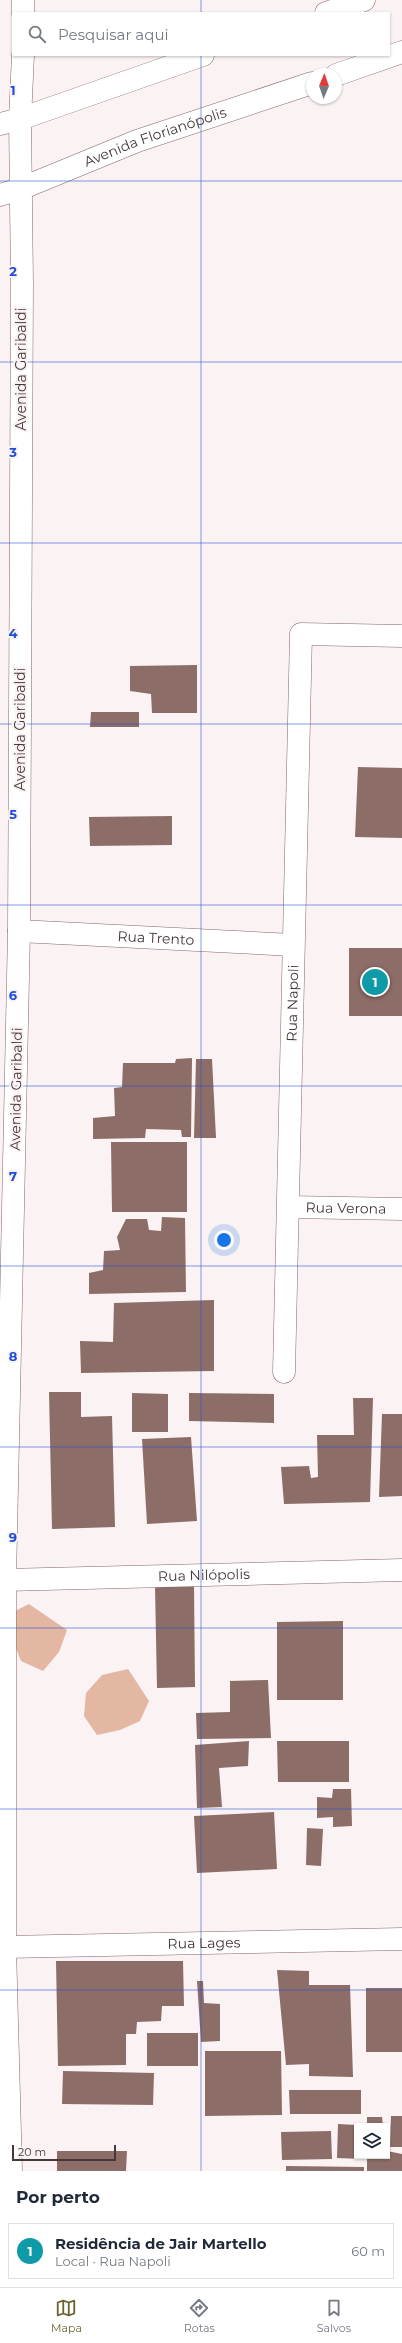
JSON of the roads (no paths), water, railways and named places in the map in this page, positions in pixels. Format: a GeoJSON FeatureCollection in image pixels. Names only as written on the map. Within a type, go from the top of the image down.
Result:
{"type":"FeatureCollection","features":[{"type":"Feature","properties":{"kind":"street"},"geometry":{"type":"LineString","coordinates":[[23,0],[23,12]]}},
{"type":"Feature","properties":{"kind":"street"},"geometry":{"type":"LineString","coordinates":[[329,12],[364,0]]}},
{"type":"Feature","properties":{"kind":"street"},"geometry":{"type":"LineString","coordinates":[[342,72],[402,52]]}},
{"type":"Feature","properties":{"kind":"street","name":"Avenida Garibaldi"},"geometry":{"type":"LineString","coordinates":[[11,2171],[5,1947],[3,1580],[10,931],[22,291],[10,192],[10,122],[22,56]]}},
{"type":"Feature","properties":{"kind":"street"},"geometry":{"type":"LineString","coordinates":[[10,122],[200,56]]}},
{"type":"Feature","properties":{"kind":"street","name":"Avenida Florianópolis"},"geometry":{"type":"LineString","coordinates":[[10,192],[137,141],[306,84]]}},
{"type":"Feature","properties":{"kind":"street","name":"Rua Napoli"},"geometry":{"type":"LineString","coordinates":[[284,1372],[301,634],[402,636]]}},
{"type":"Feature","properties":{"kind":"street","name":"Rua Trento"},"geometry":{"type":"LineString","coordinates":[[10,931],[293,945]]}},
{"type":"Feature","properties":{"kind":"street","name":"Rua Verona"},"geometry":{"type":"LineString","coordinates":[[289,1207],[402,1209]]}},
{"type":"Feature","properties":{"kind":"street","name":"Rua Nilópolis"},"geometry":{"type":"LineString","coordinates":[[3,1580],[402,1570]]}},
{"type":"Feature","properties":{"kind":"street","name":"Rua Lages"},"geometry":{"type":"LineString","coordinates":[[5,1947],[402,1939]]}},
{"type":"Feature","properties":{"kind":"place","name":"Residência de Jair Martello"},"geometry":{"type":"Point","coordinates":[375,982]}}]}
